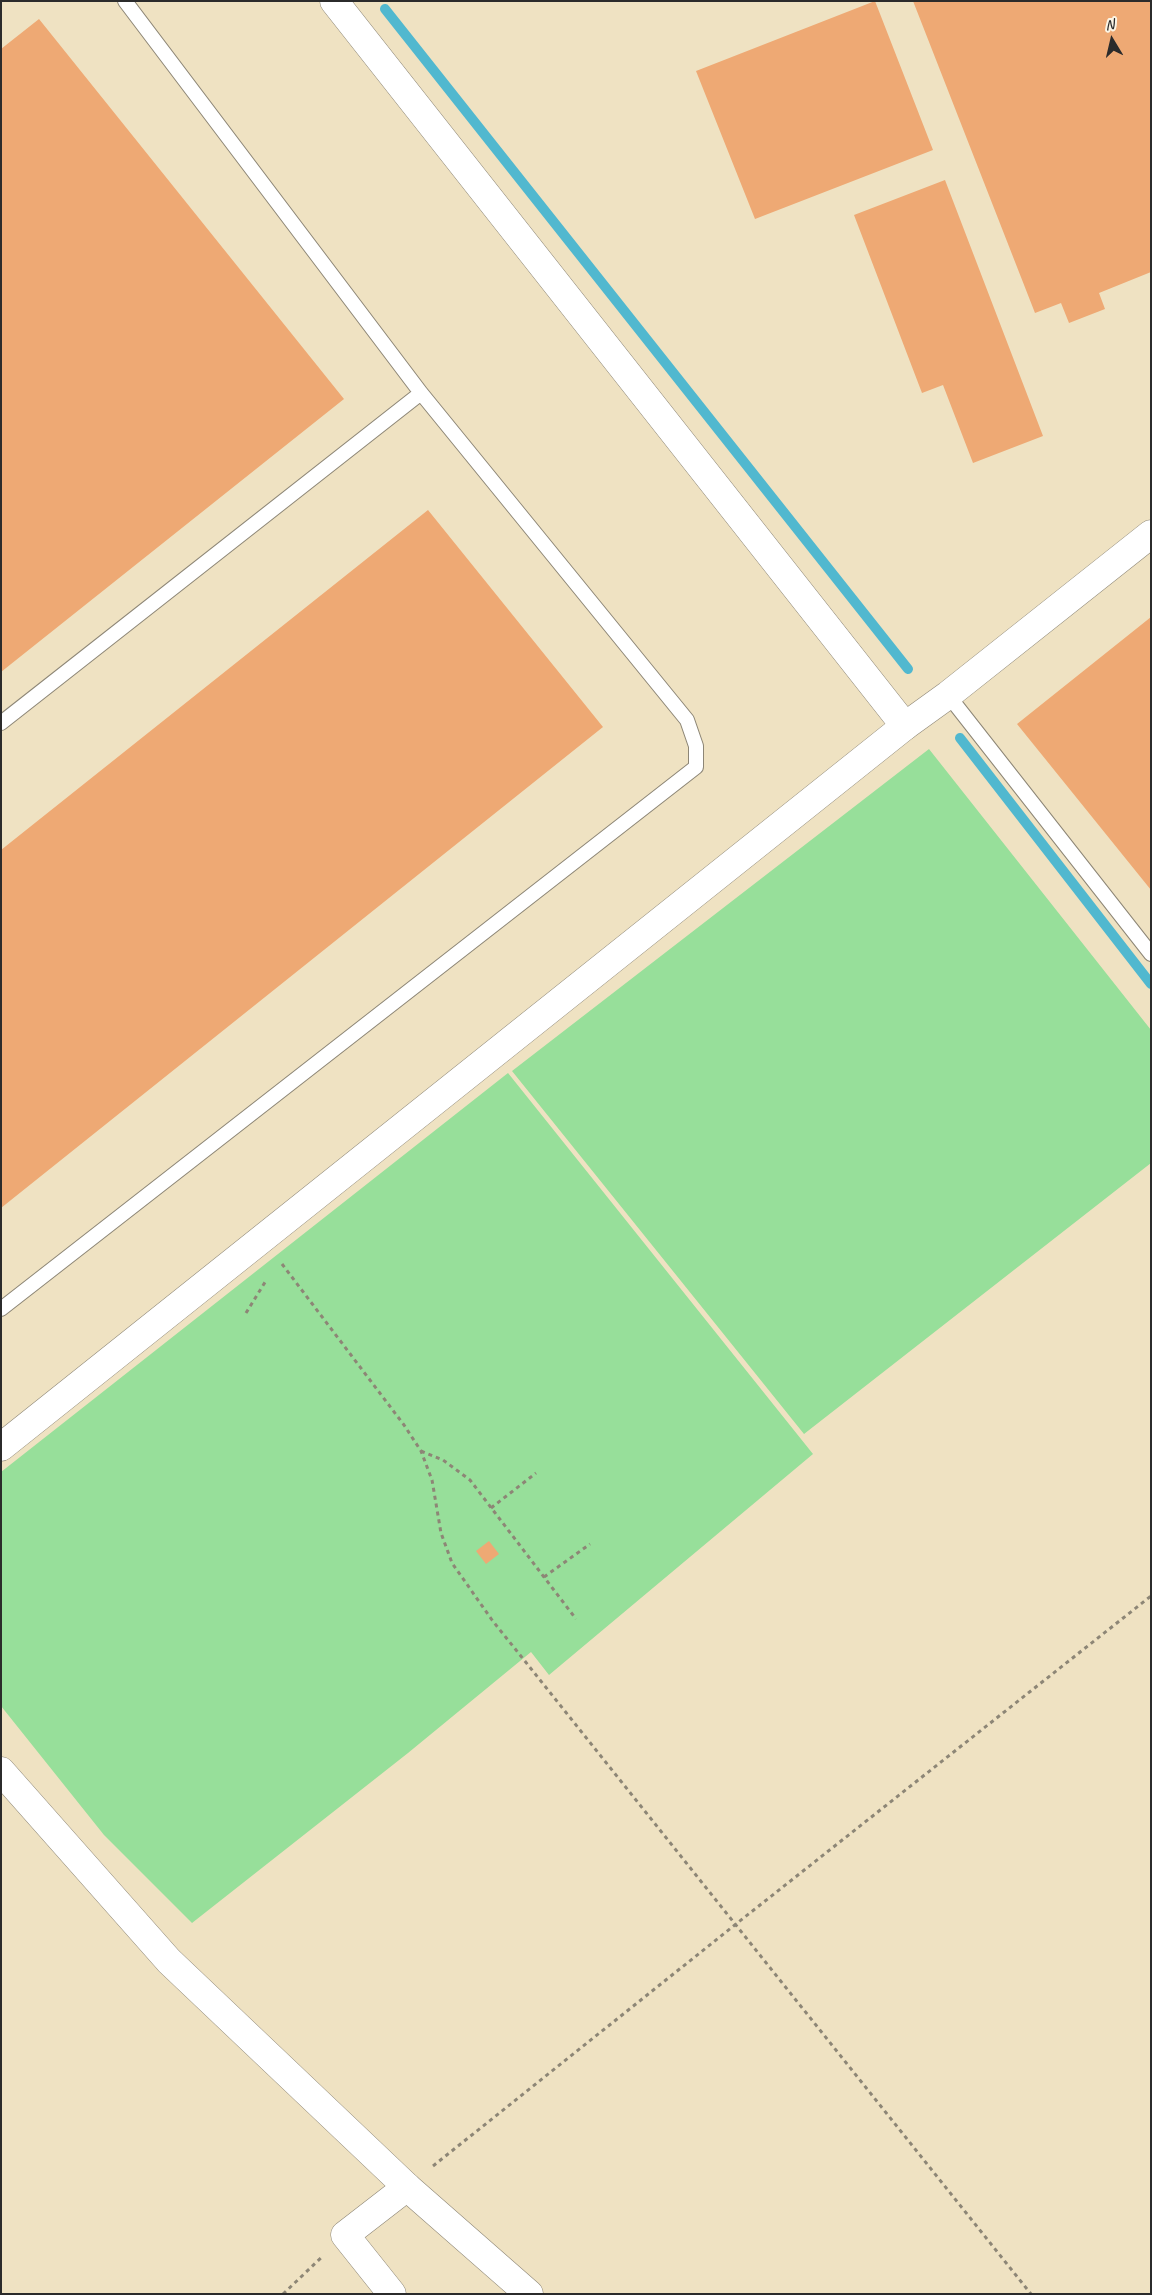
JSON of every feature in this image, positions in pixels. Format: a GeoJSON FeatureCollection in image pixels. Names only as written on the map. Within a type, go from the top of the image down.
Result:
{"type":"FeatureCollection","features":[{"type":"Feature","properties":{"kind":"street"},"geometry":{"type":"LineString","coordinates":[[342,4],[905,726]]}},
{"type":"Feature","properties":{"kind":"street"},"geometry":{"type":"LineString","coordinates":[[1,1447],[905,726],[948,695],[1151,534]]}},
{"type":"Feature","properties":{"kind":"street"},"geometry":{"type":"LineString","coordinates":[[1,1772],[169,1961],[408,2187],[529,2294]]}},
{"type":"Feature","properties":{"kind":"street"},"geometry":{"type":"LineString","coordinates":[[392,2294],[345,2235],[408,2187]]}},
{"type":"Feature","properties":{"kind":"lane"},"geometry":{"type":"LineString","coordinates":[[1,1310],[696,767],[696,746],[687,720],[421,393],[124,1]]}},
{"type":"Feature","properties":{"kind":"lane"},"geometry":{"type":"LineString","coordinates":[[1,723],[421,393]]}},
{"type":"Feature","properties":{"kind":"lane"},"geometry":{"type":"LineString","coordinates":[[948,695],[1151,954]]}},
{"type":"Feature","properties":{"kind":"path"},"geometry":{"type":"LineString","coordinates":[[276,1256],[404,1425],[420,1451],[432,1480],[441,1533],[452,1562],[492,1620],[1031,2294]]}},
{"type":"Feature","properties":{"kind":"path"},"geometry":{"type":"LineString","coordinates":[[246,1312],[270,1270]]}},
{"type":"Feature","properties":{"kind":"path"},"geometry":{"type":"LineString","coordinates":[[420,1451],[442,1460],[470,1480],[576,1619]]}},
{"type":"Feature","properties":{"kind":"path"},"geometry":{"type":"LineString","coordinates":[[490,1508],[536,1473]]}},
{"type":"Feature","properties":{"kind":"path"},"geometry":{"type":"LineString","coordinates":[[544,1577],[590,1544]]}},
{"type":"Feature","properties":{"kind":"path"},"geometry":{"type":"LineString","coordinates":[[408,2187],[736,1924],[1151,1596]]}},
{"type":"Feature","properties":{"kind":"path"},"geometry":{"type":"LineString","coordinates":[[284,2294],[345,2235]]}},
{"type":"Feature","properties":{"kind":"green space"},"geometry":{"type":"Polygon","coordinates":[[[929,749],[1151,1030],[1151,1163],[804,1434],[512,1071],[929,749]]]}},
{"type":"Feature","properties":{"kind":"green space"},"geometry":{"type":"Polygon","coordinates":[[[508,1073],[813,1454],[549,1675],[531,1652],[408,1753],[192,1923],[104,1835],[1,1706],[1,1472],[508,1073]]]}},
{"type":"Feature","properties":{"kind":"building"},"geometry":{"type":"Polygon","coordinates":[[[875,1],[933,150],[755,219],[696,71],[875,1]]]}},
{"type":"Feature","properties":{"kind":"building"},"geometry":{"type":"Polygon","coordinates":[[[913,1],[1151,1],[1151,272],[1099,293],[1105,309],[1069,323],[1061,303],[1035,313],[913,1]]]}},
{"type":"Feature","properties":{"kind":"building"},"geometry":{"type":"Polygon","coordinates":[[[39,19],[344,399],[1,672],[1,49],[39,19]]]}},
{"type":"Feature","properties":{"kind":"building"},"geometry":{"type":"Polygon","coordinates":[[[945,180],[1043,436],[973,463],[943,385],[922,393],[854,215],[945,180]]]}},
{"type":"Feature","properties":{"kind":"building"},"geometry":{"type":"Polygon","coordinates":[[[428,510],[603,727],[1,1208],[1,850],[428,510]]]}},
{"type":"Feature","properties":{"kind":"building"},"geometry":{"type":"Polygon","coordinates":[[[1151,617],[1151,890],[1017,724],[1151,617]]]}},
{"type":"Feature","properties":{"kind":"building"},"geometry":{"type":"Polygon","coordinates":[[[489,1541],[499,1554],[486,1564],[476,1551],[489,1541]]]}},
{"type":"Feature","properties":{"kind":"waterway"},"geometry":{"type":"LineString","coordinates":[[385,9],[908,669]]}},
{"type":"Feature","properties":{"kind":"waterway"},"geometry":{"type":"LineString","coordinates":[[960,738],[1151,984]]}}]}
